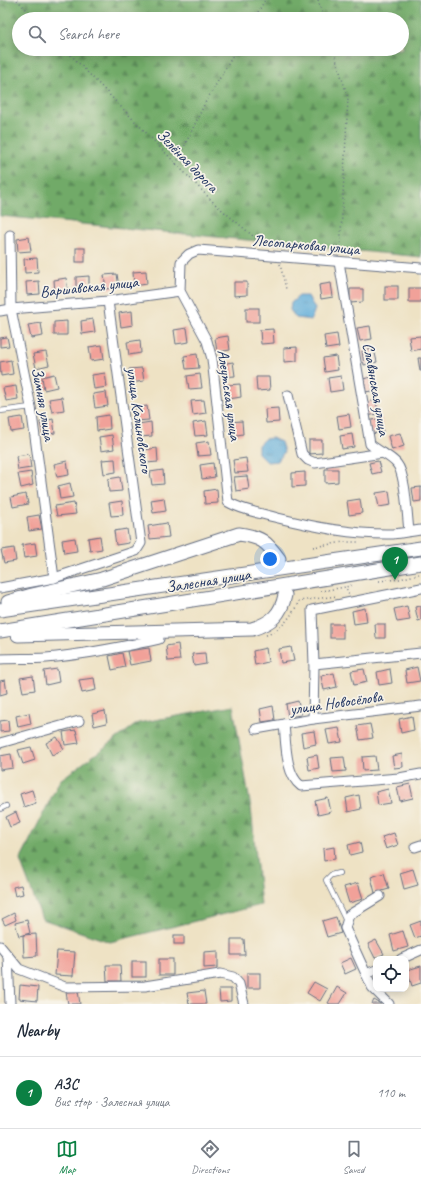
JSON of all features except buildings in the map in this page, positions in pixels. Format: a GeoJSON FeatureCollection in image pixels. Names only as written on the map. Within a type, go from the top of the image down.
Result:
{"type":"FeatureCollection","features":[{"type":"Feature","properties":{"kind":"main road"},"geometry":{"type":"LineString","coordinates":[[0,605],[32,595],[102,579],[239,534],[253,536],[269,544],[278,559]]}},
{"type":"Feature","properties":{"kind":"main road","name":"Залесная улица"},"geometry":{"type":"LineString","coordinates":[[0,610],[421,548]]}},
{"type":"Feature","properties":{"kind":"main road","name":"Залесная улица"},"geometry":{"type":"LineString","coordinates":[[0,630],[421,563]]}},
{"type":"Feature","properties":{"kind":"main road"},"geometry":{"type":"LineString","coordinates":[[0,635],[252,629],[264,626],[274,618],[283,606],[285,595]]}},
{"type":"Feature","properties":{"kind":"street","name":"Зимняя улица"},"geometry":{"type":"LineString","coordinates":[[10,235],[11,309],[31,406],[54,578]]}},
{"type":"Feature","properties":{"kind":"street","name":"Лесопарковая улица"},"geometry":{"type":"LineString","coordinates":[[180,291],[181,262],[189,254],[198,250],[421,268]]}},
{"type":"Feature","properties":{"kind":"street","name":"Славянская улица"},"geometry":{"type":"LineString","coordinates":[[339,262],[370,444],[397,464],[402,473],[409,531]]}},
{"type":"Feature","properties":{"kind":"street","name":"Варшавская улица"},"geometry":{"type":"LineString","coordinates":[[0,311],[108,301],[180,291]]}},
{"type":"Feature","properties":{"kind":"street","name":"Алеутская улица"},"geometry":{"type":"LineString","coordinates":[[180,291],[207,341],[212,359],[228,502],[239,508],[311,526],[334,530],[394,534],[409,531]]}},
{"type":"Feature","properties":{"kind":"street","name":"улица Калиновского"},"geometry":{"type":"LineString","coordinates":[[54,578],[136,550],[141,543],[108,301]]}},
{"type":"Feature","properties":{"kind":"street"},"geometry":{"type":"LineString","coordinates":[[288,395],[302,454],[308,460],[315,463],[383,453]]}},
{"type":"Feature","properties":{"kind":"street"},"geometry":{"type":"LineString","coordinates":[[409,531],[421,530]]}},
{"type":"Feature","properties":{"kind":"street"},"geometry":{"type":"LineString","coordinates":[[0,588],[54,578]]}},
{"type":"Feature","properties":{"kind":"street"},"geometry":{"type":"LineString","coordinates":[[313,719],[314,664],[312,610],[421,588]]}},
{"type":"Feature","properties":{"kind":"street"},"geometry":{"type":"LineString","coordinates":[[0,659],[46,658],[89,653],[159,639]]}},
{"type":"Feature","properties":{"kind":"street"},"geometry":{"type":"LineString","coordinates":[[314,664],[421,652]]}},
{"type":"Feature","properties":{"kind":"street","name":"улица Новосёлова"},"geometry":{"type":"LineString","coordinates":[[256,729],[313,719],[421,706]]}},
{"type":"Feature","properties":{"kind":"street"},"geometry":{"type":"LineString","coordinates":[[0,743],[79,721]]}},
{"type":"Feature","properties":{"kind":"street"},"geometry":{"type":"LineString","coordinates":[[284,724],[290,769],[295,781],[302,786],[399,778],[421,774]]}},
{"type":"Feature","properties":{"kind":"street"},"geometry":{"type":"LineString","coordinates":[[380,896],[349,915],[345,928],[372,987],[388,1004]]}},
{"type":"Feature","properties":{"kind":"street"},"geometry":{"type":"LineString","coordinates":[[0,946],[19,969],[64,987],[145,986],[220,974],[233,977],[239,984],[244,1004]]}},
{"type":"Feature","properties":{"kind":"street"},"geometry":{"type":"LineString","coordinates":[[408,956],[421,950]]}},
{"type":"Feature","properties":{"kind":"street"},"geometry":{"type":"LineString","coordinates":[[8,956],[10,1004]]}},
{"type":"Feature","properties":{"kind":"street"},"geometry":{"type":"LineString","coordinates":[[366,974],[373,971]]}},
{"type":"Feature","properties":{"kind":"lane"},"geometry":{"type":"LineString","coordinates":[[0,411],[31,406]]}},
{"type":"Feature","properties":{"kind":"lane"},"geometry":{"type":"LineString","coordinates":[[0,809],[6,806]]}},
{"type":"Feature","properties":{"kind":"lane"},"geometry":{"type":"LineString","coordinates":[[339,873],[331,875],[326,880],[346,922]]}},
{"type":"Feature","properties":{"kind":"path"},"geometry":{"type":"LineString","coordinates":[[17,0],[29,12]]}},
{"type":"Feature","properties":{"kind":"path"},"geometry":{"type":"LineString","coordinates":[[258,12],[265,0]]}},
{"type":"Feature","properties":{"kind":"path"},"geometry":{"type":"LineString","coordinates":[[318,0],[322,12]]}},
{"type":"Feature","properties":{"kind":"path","name":"Зелёная дорога"},"geometry":{"type":"LineString","coordinates":[[72,56],[215,204],[278,257]]}},
{"type":"Feature","properties":{"kind":"path"},"geometry":{"type":"LineString","coordinates":[[176,164],[205,103],[233,56]]}},
{"type":"Feature","properties":{"kind":"path"},"geometry":{"type":"LineString","coordinates":[[335,56],[348,98],[339,262]]}},
{"type":"Feature","properties":{"kind":"path"},"geometry":{"type":"LineString","coordinates":[[278,257],[286,289]]}},
{"type":"Feature","properties":{"kind":"path"},"geometry":{"type":"LineString","coordinates":[[313,546],[344,542]]}},
{"type":"Feature","properties":{"kind":"path"},"geometry":{"type":"LineString","coordinates":[[376,581],[400,579],[421,574]]}},
{"type":"Feature","properties":{"kind":"path"},"geometry":{"type":"LineString","coordinates":[[320,590],[353,585]]}},
{"type":"Feature","properties":{"kind":"path"},"geometry":{"type":"LineString","coordinates":[[263,636],[270,634],[290,617],[299,601],[349,594],[346,587]]}},
{"type":"Feature","properties":{"kind":"green space"},"geometry":{"type":"Polygon","coordinates":[[[0,0],[421,0],[421,257],[0,216],[0,0]]]}},
{"type":"Feature","properties":{"kind":"green space"},"geometry":{"type":"Polygon","coordinates":[[[233,706],[251,808],[261,905],[110,942],[42,919],[20,860],[60,780],[138,723],[233,706]]]}},
{"type":"Feature","properties":{"kind":"water"},"geometry":{"type":"Polygon","coordinates":[[[299,296],[308,296],[315,309],[311,320],[296,318],[290,310],[291,303],[299,296]]]}},
{"type":"Feature","properties":{"kind":"water"},"geometry":{"type":"Polygon","coordinates":[[[272,438],[281,442],[284,452],[278,461],[267,462],[258,453],[258,445],[264,439],[272,438]]]}},
{"type":"Feature","properties":{"kind":"place","name":"АЗС"},"geometry":{"type":"Point","coordinates":[395,580]}}]}
